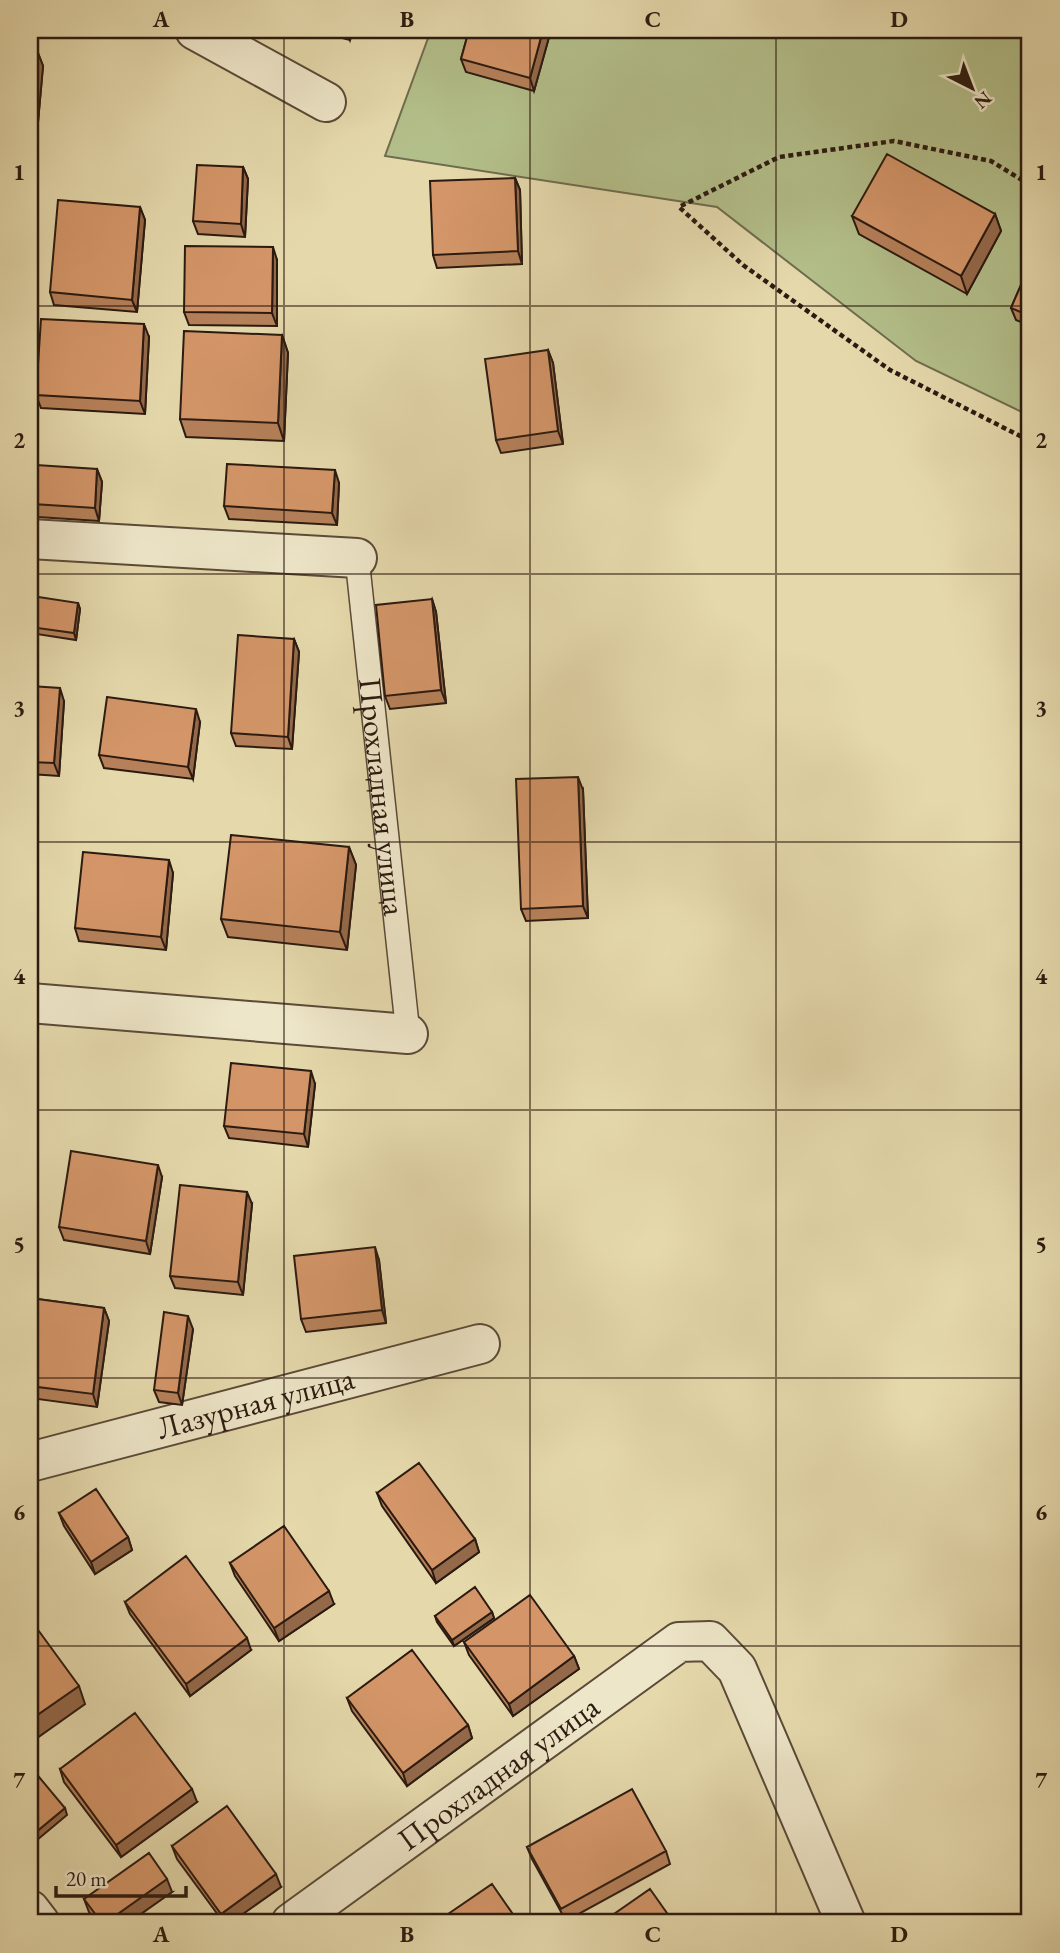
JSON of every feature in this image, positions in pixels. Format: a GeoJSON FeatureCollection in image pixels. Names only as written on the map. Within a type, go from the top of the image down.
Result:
{"type":"FeatureCollection","features":[{"type":"Feature","properties":{"kind":"street"},"geometry":{"type":"LineString","coordinates":[[195,30],[326,102]]}},
{"type":"Feature","properties":{"kind":"street"},"geometry":{"type":"LineString","coordinates":[[30,539],[357,558]]}},
{"type":"Feature","properties":{"kind":"street"},"geometry":{"type":"LineString","coordinates":[[30,1003],[408,1034]]}},
{"type":"Feature","properties":{"kind":"street","name":"Лазурная улица"},"geometry":{"type":"LineString","coordinates":[[30,1462],[480,1344]]}},
{"type":"Feature","properties":{"kind":"street","name":"Прохладная улица"},"geometry":{"type":"LineString","coordinates":[[291,1923],[679,1642],[710,1641],[737,1669],[846,1923]]}},
{"type":"Feature","properties":{"kind":"street"},"geometry":{"type":"LineString","coordinates":[[30,1910],[40,1923]]}},
{"type":"Feature","properties":{"kind":"lane","name":"Прохладная улица"},"geometry":{"type":"LineString","coordinates":[[357,558],[408,1034]]}},
{"type":"Feature","properties":{"kind":"path"},"geometry":{"type":"LineString","coordinates":[[1030,185],[991,161],[894,141],[779,158],[679,207],[743,265],[890,370],[1030,441]]}},
{"type":"Feature","properties":{"kind":"green space"},"geometry":{"type":"Polygon","coordinates":[[[431,30],[1030,30],[1030,416],[916,361],[717,207],[385,156],[431,30]]]}},
{"type":"Feature","properties":{"kind":"building"},"geometry":{"type":"Polygon","coordinates":[[[469,30],[543,30],[530,78],[461,59],[469,30]]]}},
{"type":"Feature","properties":{"kind":"building"},"geometry":{"type":"Polygon","coordinates":[[[30,53],[38,53],[31,144],[30,144],[30,53]]]}},
{"type":"Feature","properties":{"kind":"building"},"geometry":{"type":"Polygon","coordinates":[[[887,154],[995,214],[961,276],[852,216],[887,154]]]}},
{"type":"Feature","properties":{"kind":"building"},"geometry":{"type":"Polygon","coordinates":[[[197,165],[243,167],[241,224],[193,221],[197,165]]]}},
{"type":"Feature","properties":{"kind":"building"},"geometry":{"type":"Polygon","coordinates":[[[515,178],[518,251],[433,255],[430,181],[515,178]]]}},
{"type":"Feature","properties":{"kind":"building"},"geometry":{"type":"Polygon","coordinates":[[[58,200],[140,207],[132,300],[50,292],[58,200]]]}},
{"type":"Feature","properties":{"kind":"building"},"geometry":{"type":"Polygon","coordinates":[[[185,246],[273,247],[272,313],[184,312],[185,246]]]}},
{"type":"Feature","properties":{"kind":"building"},"geometry":{"type":"Polygon","coordinates":[[[1030,264],[1030,316],[1011,308],[1030,264]]]}},
{"type":"Feature","properties":{"kind":"building"},"geometry":{"type":"Polygon","coordinates":[[[41,319],[144,324],[140,401],[36,395],[41,319]]]}},
{"type":"Feature","properties":{"kind":"building"},"geometry":{"type":"Polygon","coordinates":[[[184,331],[282,335],[278,423],[180,419],[184,331]]]}},
{"type":"Feature","properties":{"kind":"building"},"geometry":{"type":"Polygon","coordinates":[[[548,350],[558,431],[496,440],[485,359],[548,350]]]}},
{"type":"Feature","properties":{"kind":"building"},"geometry":{"type":"Polygon","coordinates":[[[227,464],[335,470],[332,513],[224,506],[227,464]]]}},
{"type":"Feature","properties":{"kind":"building"},"geometry":{"type":"Polygon","coordinates":[[[36,465],[97,469],[95,508],[33,504],[36,465]]]}},
{"type":"Feature","properties":{"kind":"building"},"geometry":{"type":"Polygon","coordinates":[[[32,596],[78,603],[74,633],[30,627],[32,596]]]}},
{"type":"Feature","properties":{"kind":"building"},"geometry":{"type":"Polygon","coordinates":[[[432,599],[441,690],[385,696],[376,605],[432,599]]]}},
{"type":"Feature","properties":{"kind":"building"},"geometry":{"type":"Polygon","coordinates":[[[238,635],[294,639],[288,737],[231,733],[238,635]]]}},
{"type":"Feature","properties":{"kind":"building"},"geometry":{"type":"Polygon","coordinates":[[[30,686],[60,688],[54,763],[30,762],[30,686]]]}},
{"type":"Feature","properties":{"kind":"building"},"geometry":{"type":"Polygon","coordinates":[[[107,697],[196,709],[188,767],[99,755],[107,697]]]}},
{"type":"Feature","properties":{"kind":"building"},"geometry":{"type":"Polygon","coordinates":[[[578,777],[583,906],[521,909],[516,779],[578,777]]]}},
{"type":"Feature","properties":{"kind":"building"},"geometry":{"type":"Polygon","coordinates":[[[231,835],[349,847],[340,932],[221,919],[231,835]]]}},
{"type":"Feature","properties":{"kind":"building"},"geometry":{"type":"Polygon","coordinates":[[[83,852],[169,860],[161,937],[75,928],[83,852]]]}},
{"type":"Feature","properties":{"kind":"building"},"geometry":{"type":"Polygon","coordinates":[[[231,1063],[311,1071],[304,1134],[224,1126],[231,1063]]]}},
{"type":"Feature","properties":{"kind":"building"},"geometry":{"type":"Polygon","coordinates":[[[71,1151],[158,1165],[146,1241],[59,1227],[71,1151]]]}},
{"type":"Feature","properties":{"kind":"building"},"geometry":{"type":"Polygon","coordinates":[[[180,1185],[247,1192],[238,1282],[170,1276],[180,1185]]]}},
{"type":"Feature","properties":{"kind":"building"},"geometry":{"type":"Polygon","coordinates":[[[375,1247],[382,1310],[301,1319],[294,1256],[375,1247]]]}},
{"type":"Feature","properties":{"kind":"building"},"geometry":{"type":"Polygon","coordinates":[[[30,1298],[104,1308],[93,1394],[30,1386],[30,1298]]]}},
{"type":"Feature","properties":{"kind":"building"},"geometry":{"type":"Polygon","coordinates":[[[164,1312],[188,1316],[178,1393],[154,1390],[164,1312]]]}},
{"type":"Feature","properties":{"kind":"building"},"geometry":{"type":"Polygon","coordinates":[[[419,1463],[475,1539],[432,1570],[377,1493],[419,1463]]]}},
{"type":"Feature","properties":{"kind":"building"},"geometry":{"type":"Polygon","coordinates":[[[96,1489],[128,1537],[91,1562],[59,1513],[96,1489]]]}},
{"type":"Feature","properties":{"kind":"building"},"geometry":{"type":"Polygon","coordinates":[[[284,1526],[329,1591],[274,1628],[230,1563],[284,1526]]]}},
{"type":"Feature","properties":{"kind":"building"},"geometry":{"type":"Polygon","coordinates":[[[186,1556],[247,1638],[186,1684],[125,1602],[186,1556]]]}},
{"type":"Feature","properties":{"kind":"building"},"geometry":{"type":"Polygon","coordinates":[[[475,1587],[492,1612],[452,1640],[435,1616],[475,1587]]]}},
{"type":"Feature","properties":{"kind":"building"},"geometry":{"type":"Polygon","coordinates":[[[530,1595],[574,1656],[509,1704],[464,1642],[530,1595]]]}},
{"type":"Feature","properties":{"kind":"building"},"geometry":{"type":"Polygon","coordinates":[[[33,1623],[79,1686],[30,1720],[30,1625],[33,1623]]]}},
{"type":"Feature","properties":{"kind":"building"},"geometry":{"type":"Polygon","coordinates":[[[412,1650],[468,1725],[403,1773],[347,1698],[412,1650]]]}},
{"type":"Feature","properties":{"kind":"building"},"geometry":{"type":"Polygon","coordinates":[[[135,1713],[192,1789],[116,1845],[60,1769],[135,1713]]]}},
{"type":"Feature","properties":{"kind":"building"},"geometry":{"type":"Polygon","coordinates":[[[39,1777],[65,1808],[30,1837],[30,1784],[39,1777]]]}},
{"type":"Feature","properties":{"kind":"building"},"geometry":{"type":"Polygon","coordinates":[[[632,1789],[666,1851],[561,1909],[527,1847],[632,1789]]]}},
{"type":"Feature","properties":{"kind":"building"},"geometry":{"type":"Polygon","coordinates":[[[227,1806],[276,1874],[221,1914],[172,1846],[227,1806]]]}},
{"type":"Feature","properties":{"kind":"building"},"geometry":{"type":"Polygon","coordinates":[[[149,1853],[167,1879],[102,1923],[84,1899],[149,1853]]]}},
{"type":"Feature","properties":{"kind":"building"},"geometry":{"type":"Polygon","coordinates":[[[492,1884],[519,1923],[435,1923],[492,1884]]]}},
{"type":"Feature","properties":{"kind":"building"},"geometry":{"type":"Polygon","coordinates":[[[650,1889],[674,1923],[601,1923],[650,1889]]]}}]}
